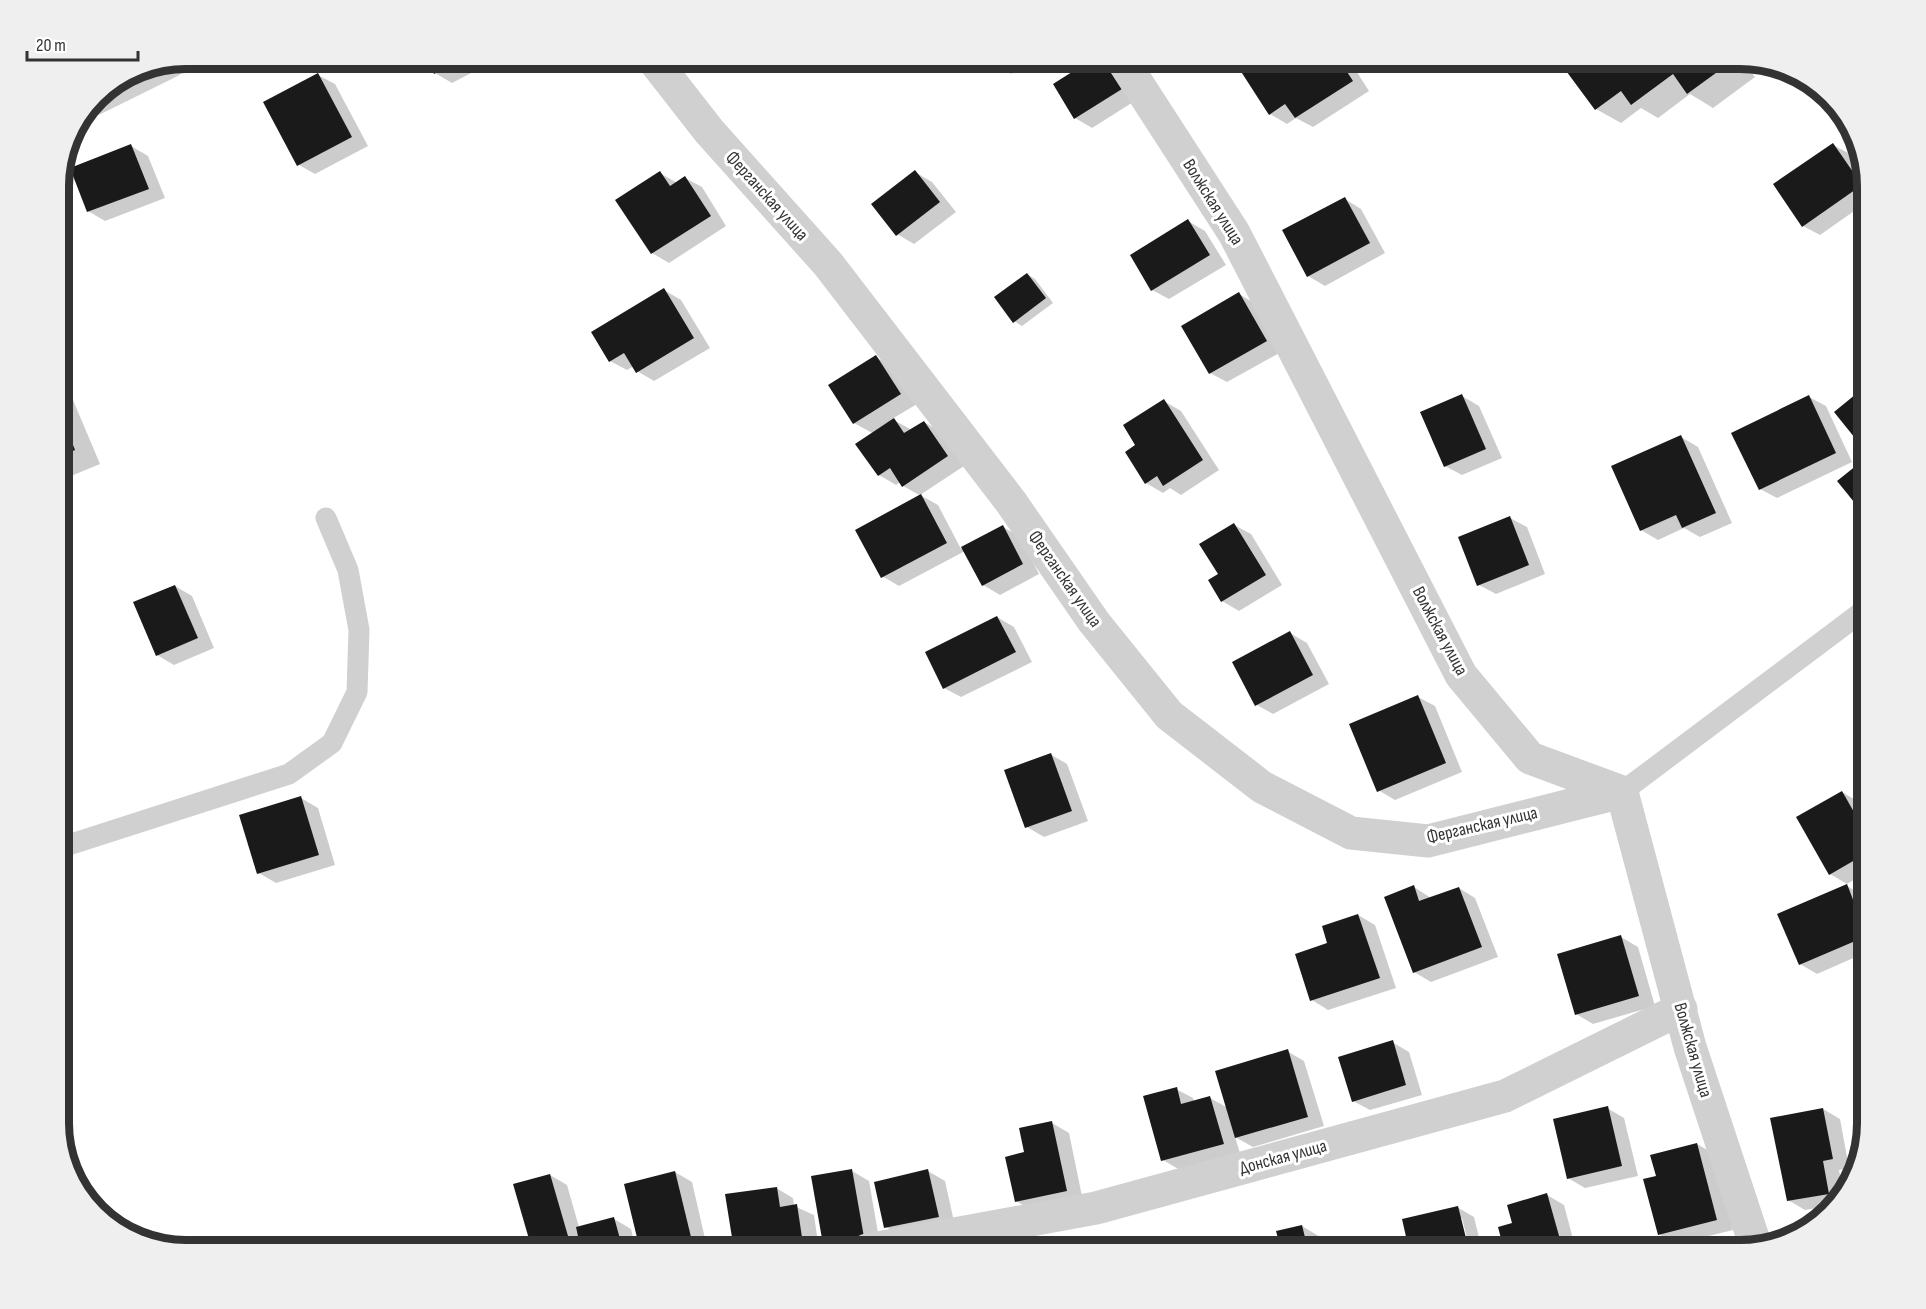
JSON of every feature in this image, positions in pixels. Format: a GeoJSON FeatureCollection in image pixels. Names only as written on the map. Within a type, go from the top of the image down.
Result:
{"type":"FeatureCollection","features":[{"type":"Feature","properties":{"kind":"street","name":"Ферганская улица"},"geometry":{"type":"LineString","coordinates":[[661,69],[709,131],[828,264],[1011,502],[1094,622],[1169,715],[1262,787],[1351,833],[1428,841],[1622,792]]}},
{"type":"Feature","properties":{"kind":"street","name":"Волжская улица"},"geometry":{"type":"LineString","coordinates":[[1128,69],[1234,233],[1461,675],[1530,758],[1622,792],[1690,1047],[1753,1239]]}},
{"type":"Feature","properties":{"kind":"street","name":"Донская улица"},"geometry":{"type":"LineString","coordinates":[[926,1240],[1096,1208],[1505,1096],[1681,1009]]}},
{"type":"Feature","properties":{"kind":"lane"},"geometry":{"type":"LineString","coordinates":[[69,845],[289,774],[332,743],[357,692],[359,630],[348,570],[326,518]]}},
{"type":"Feature","properties":{"kind":"lane"},"geometry":{"type":"LineString","coordinates":[[1622,792],[1857,616]]}},
{"type":"Feature","properties":{"kind":"building"},"geometry":{"type":"Polygon","coordinates":[[[432,69],[444,69],[434,74],[432,69]]]}},
{"type":"Feature","properties":{"kind":"building"},"geometry":{"type":"Polygon","coordinates":[[[1077,69],[1109,69],[1122,89],[1074,119],[1053,84],[1077,69]]]}},
{"type":"Feature","properties":{"kind":"building"},"geometry":{"type":"Polygon","coordinates":[[[1345,69],[1353,81],[1295,118],[1285,104],[1269,115],[1240,70],[1345,69]]]}},
{"type":"Feature","properties":{"kind":"building"},"geometry":{"type":"Polygon","coordinates":[[[1565,69],[1721,69],[1687,94],[1673,74],[1631,105],[1621,91],[1595,110],[1565,69]]]}},
{"type":"Feature","properties":{"kind":"building"},"geometry":{"type":"Polygon","coordinates":[[[318,73],[352,137],[297,166],[263,102],[318,73]]]}},
{"type":"Feature","properties":{"kind":"building"},"geometry":{"type":"Polygon","coordinates":[[[1833,143],[1856,177],[1857,188],[1802,227],[1773,184],[1833,143]]]}},
{"type":"Feature","properties":{"kind":"building"},"geometry":{"type":"Polygon","coordinates":[[[131,144],[149,189],[87,212],[71,168],[131,144]]]}},
{"type":"Feature","properties":{"kind":"building"},"geometry":{"type":"Polygon","coordinates":[[[915,170],[940,202],[896,236],[871,204],[915,170]]]}},
{"type":"Feature","properties":{"kind":"building"},"geometry":{"type":"Polygon","coordinates":[[[660,171],[670,186],[685,176],[711,216],[651,254],[615,200],[660,171]]]}},
{"type":"Feature","properties":{"kind":"building"},"geometry":{"type":"Polygon","coordinates":[[[1345,197],[1370,243],[1307,277],[1282,230],[1345,197]]]}},
{"type":"Feature","properties":{"kind":"building"},"geometry":{"type":"Polygon","coordinates":[[[1188,219],[1210,255],[1151,291],[1130,255],[1188,219]]]}},
{"type":"Feature","properties":{"kind":"building"},"geometry":{"type":"Polygon","coordinates":[[[1027,273],[1046,298],[1013,323],[994,297],[1027,273]]]}},
{"type":"Feature","properties":{"kind":"building"},"geometry":{"type":"Polygon","coordinates":[[[664,288],[694,338],[636,373],[624,353],[609,362],[591,332],[664,288]]]}},
{"type":"Feature","properties":{"kind":"building"},"geometry":{"type":"Polygon","coordinates":[[[1239,292],[1267,341],[1209,374],[1181,326],[1239,292]]]}},
{"type":"Feature","properties":{"kind":"building"},"geometry":{"type":"Polygon","coordinates":[[[876,355],[901,394],[853,424],[828,385],[876,355]]]}},
{"type":"Feature","properties":{"kind":"building"},"geometry":{"type":"Polygon","coordinates":[[[1857,393],[1857,441],[1834,412],[1857,393]]]}},
{"type":"Feature","properties":{"kind":"building"},"geometry":{"type":"Polygon","coordinates":[[[1462,394],[1486,449],[1444,467],[1420,412],[1462,394]]]}},
{"type":"Feature","properties":{"kind":"building"},"geometry":{"type":"Polygon","coordinates":[[[1809,395],[1836,453],[1759,490],[1731,433],[1809,395]]]}},
{"type":"Feature","properties":{"kind":"building"},"geometry":{"type":"Polygon","coordinates":[[[1164,399],[1203,460],[1163,486],[1157,476],[1145,484],[1125,452],[1135,445],[1123,425],[1164,399]]]}},
{"type":"Feature","properties":{"kind":"building"},"geometry":{"type":"Polygon","coordinates":[[[894,418],[904,433],[924,421],[948,456],[902,487],[890,468],[878,476],[855,444],[894,418]]]}},
{"type":"Feature","properties":{"kind":"building"},"geometry":{"type":"Polygon","coordinates":[[[69,435],[75,450],[69,453],[69,435]]]}},
{"type":"Feature","properties":{"kind":"building"},"geometry":{"type":"Polygon","coordinates":[[[1681,435],[1716,513],[1682,528],[1676,515],[1640,531],[1611,466],[1681,435]]]}},
{"type":"Feature","properties":{"kind":"building"},"geometry":{"type":"Polygon","coordinates":[[[1857,465],[1857,506],[1837,481],[1857,465]]]}},
{"type":"Feature","properties":{"kind":"building"},"geometry":{"type":"Polygon","coordinates":[[[921,494],[947,543],[881,578],[855,530],[921,494]]]}},
{"type":"Feature","properties":{"kind":"building"},"geometry":{"type":"Polygon","coordinates":[[[1510,516],[1529,565],[1477,586],[1458,537],[1510,516]]]}},
{"type":"Feature","properties":{"kind":"building"},"geometry":{"type":"Polygon","coordinates":[[[1234,523],[1266,575],[1221,602],[1208,580],[1218,574],[1199,544],[1234,523]]]}},
{"type":"Feature","properties":{"kind":"building"},"geometry":{"type":"Polygon","coordinates":[[[1003,525],[1023,564],[982,586],[961,547],[1003,525]]]}},
{"type":"Feature","properties":{"kind":"building"},"geometry":{"type":"Polygon","coordinates":[[[175,585],[198,638],[156,656],[133,602],[175,585]]]}},
{"type":"Feature","properties":{"kind":"building"},"geometry":{"type":"Polygon","coordinates":[[[997,616],[1016,652],[943,689],[925,652],[997,616]]]}},
{"type":"Feature","properties":{"kind":"building"},"geometry":{"type":"Polygon","coordinates":[[[1290,631],[1313,675],[1255,706],[1232,662],[1290,631]]]}},
{"type":"Feature","properties":{"kind":"building"},"geometry":{"type":"Polygon","coordinates":[[[1418,695],[1446,763],[1377,792],[1349,724],[1418,695]]]}},
{"type":"Feature","properties":{"kind":"building"},"geometry":{"type":"Polygon","coordinates":[[[1051,753],[1072,811],[1025,828],[1004,770],[1051,753]]]}},
{"type":"Feature","properties":{"kind":"building"},"geometry":{"type":"Polygon","coordinates":[[[1842,791],[1857,817],[1857,859],[1829,875],[1796,817],[1842,791]]]}},
{"type":"Feature","properties":{"kind":"building"},"geometry":{"type":"Polygon","coordinates":[[[301,796],[319,855],[257,874],[239,815],[301,796]]]}},
{"type":"Feature","properties":{"kind":"building"},"geometry":{"type":"Polygon","coordinates":[[[1847,884],[1857,910],[1857,940],[1799,965],[1777,914],[1847,884]]]}},
{"type":"Feature","properties":{"kind":"building"},"geometry":{"type":"Polygon","coordinates":[[[1414,885],[1419,901],[1459,887],[1482,947],[1413,973],[1384,897],[1414,885]]]}},
{"type":"Feature","properties":{"kind":"building"},"geometry":{"type":"Polygon","coordinates":[[[1358,914],[1380,978],[1310,1001],[1295,954],[1327,943],[1322,926],[1358,914]]]}},
{"type":"Feature","properties":{"kind":"building"},"geometry":{"type":"Polygon","coordinates":[[[1621,935],[1639,996],[1575,1015],[1557,954],[1621,935]]]}},
{"type":"Feature","properties":{"kind":"building"},"geometry":{"type":"Polygon","coordinates":[[[1393,1040],[1406,1085],[1352,1102],[1338,1057],[1393,1040]]]}},
{"type":"Feature","properties":{"kind":"building"},"geometry":{"type":"Polygon","coordinates":[[[1288,1049],[1308,1117],[1235,1138],[1215,1071],[1288,1049]]]}},
{"type":"Feature","properties":{"kind":"building"},"geometry":{"type":"Polygon","coordinates":[[[1177,1087],[1181,1104],[1210,1096],[1224,1144],[1161,1161],[1143,1096],[1177,1087]]]}},
{"type":"Feature","properties":{"kind":"building"},"geometry":{"type":"Polygon","coordinates":[[[1608,1106],[1622,1166],[1567,1179],[1553,1119],[1608,1106]]]}},
{"type":"Feature","properties":{"kind":"building"},"geometry":{"type":"Polygon","coordinates":[[[1823,1108],[1833,1159],[1823,1161],[1829,1194],[1787,1201],[1770,1118],[1823,1108]]]}},
{"type":"Feature","properties":{"kind":"building"},"geometry":{"type":"Polygon","coordinates":[[[1052,1121],[1067,1191],[1015,1202],[1005,1157],[1024,1152],[1019,1128],[1052,1121]]]}},
{"type":"Feature","properties":{"kind":"building"},"geometry":{"type":"Polygon","coordinates":[[[1697,1143],[1717,1220],[1658,1235],[1643,1179],[1656,1176],[1650,1155],[1697,1143]]]}},
{"type":"Feature","properties":{"kind":"building"},"geometry":{"type":"Polygon","coordinates":[[[852,1169],[864,1240],[822,1240],[811,1176],[852,1169]]]}},
{"type":"Feature","properties":{"kind":"building"},"geometry":{"type":"Polygon","coordinates":[[[928,1169],[939,1217],[884,1228],[874,1182],[928,1169]]]}},
{"type":"Feature","properties":{"kind":"building"},"geometry":{"type":"Polygon","coordinates":[[[675,1171],[691,1237],[679,1240],[638,1240],[624,1184],[675,1171]]]}},
{"type":"Feature","properties":{"kind":"building"},"geometry":{"type":"Polygon","coordinates":[[[550,1174],[568,1236],[553,1240],[529,1240],[513,1184],[550,1174]]]}},
{"type":"Feature","properties":{"kind":"building"},"geometry":{"type":"Polygon","coordinates":[[[777,1187],[780,1207],[797,1204],[802,1240],[732,1240],[725,1194],[777,1187]]]}},
{"type":"Feature","properties":{"kind":"building"},"geometry":{"type":"Polygon","coordinates":[[[1547,1193],[1560,1240],[1501,1240],[1498,1227],[1512,1223],[1507,1205],[1547,1193]]]}},
{"type":"Feature","properties":{"kind":"building"},"geometry":{"type":"Polygon","coordinates":[[[1458,1206],[1466,1240],[1407,1240],[1402,1219],[1458,1206]]]}},
{"type":"Feature","properties":{"kind":"building"},"geometry":{"type":"Polygon","coordinates":[[[614,1217],[620,1240],[579,1240],[576,1227],[614,1217]]]}},
{"type":"Feature","properties":{"kind":"building"},"geometry":{"type":"Polygon","coordinates":[[[1302,1225],[1306,1240],[1278,1240],[1276,1231],[1302,1225]]]}}]}
